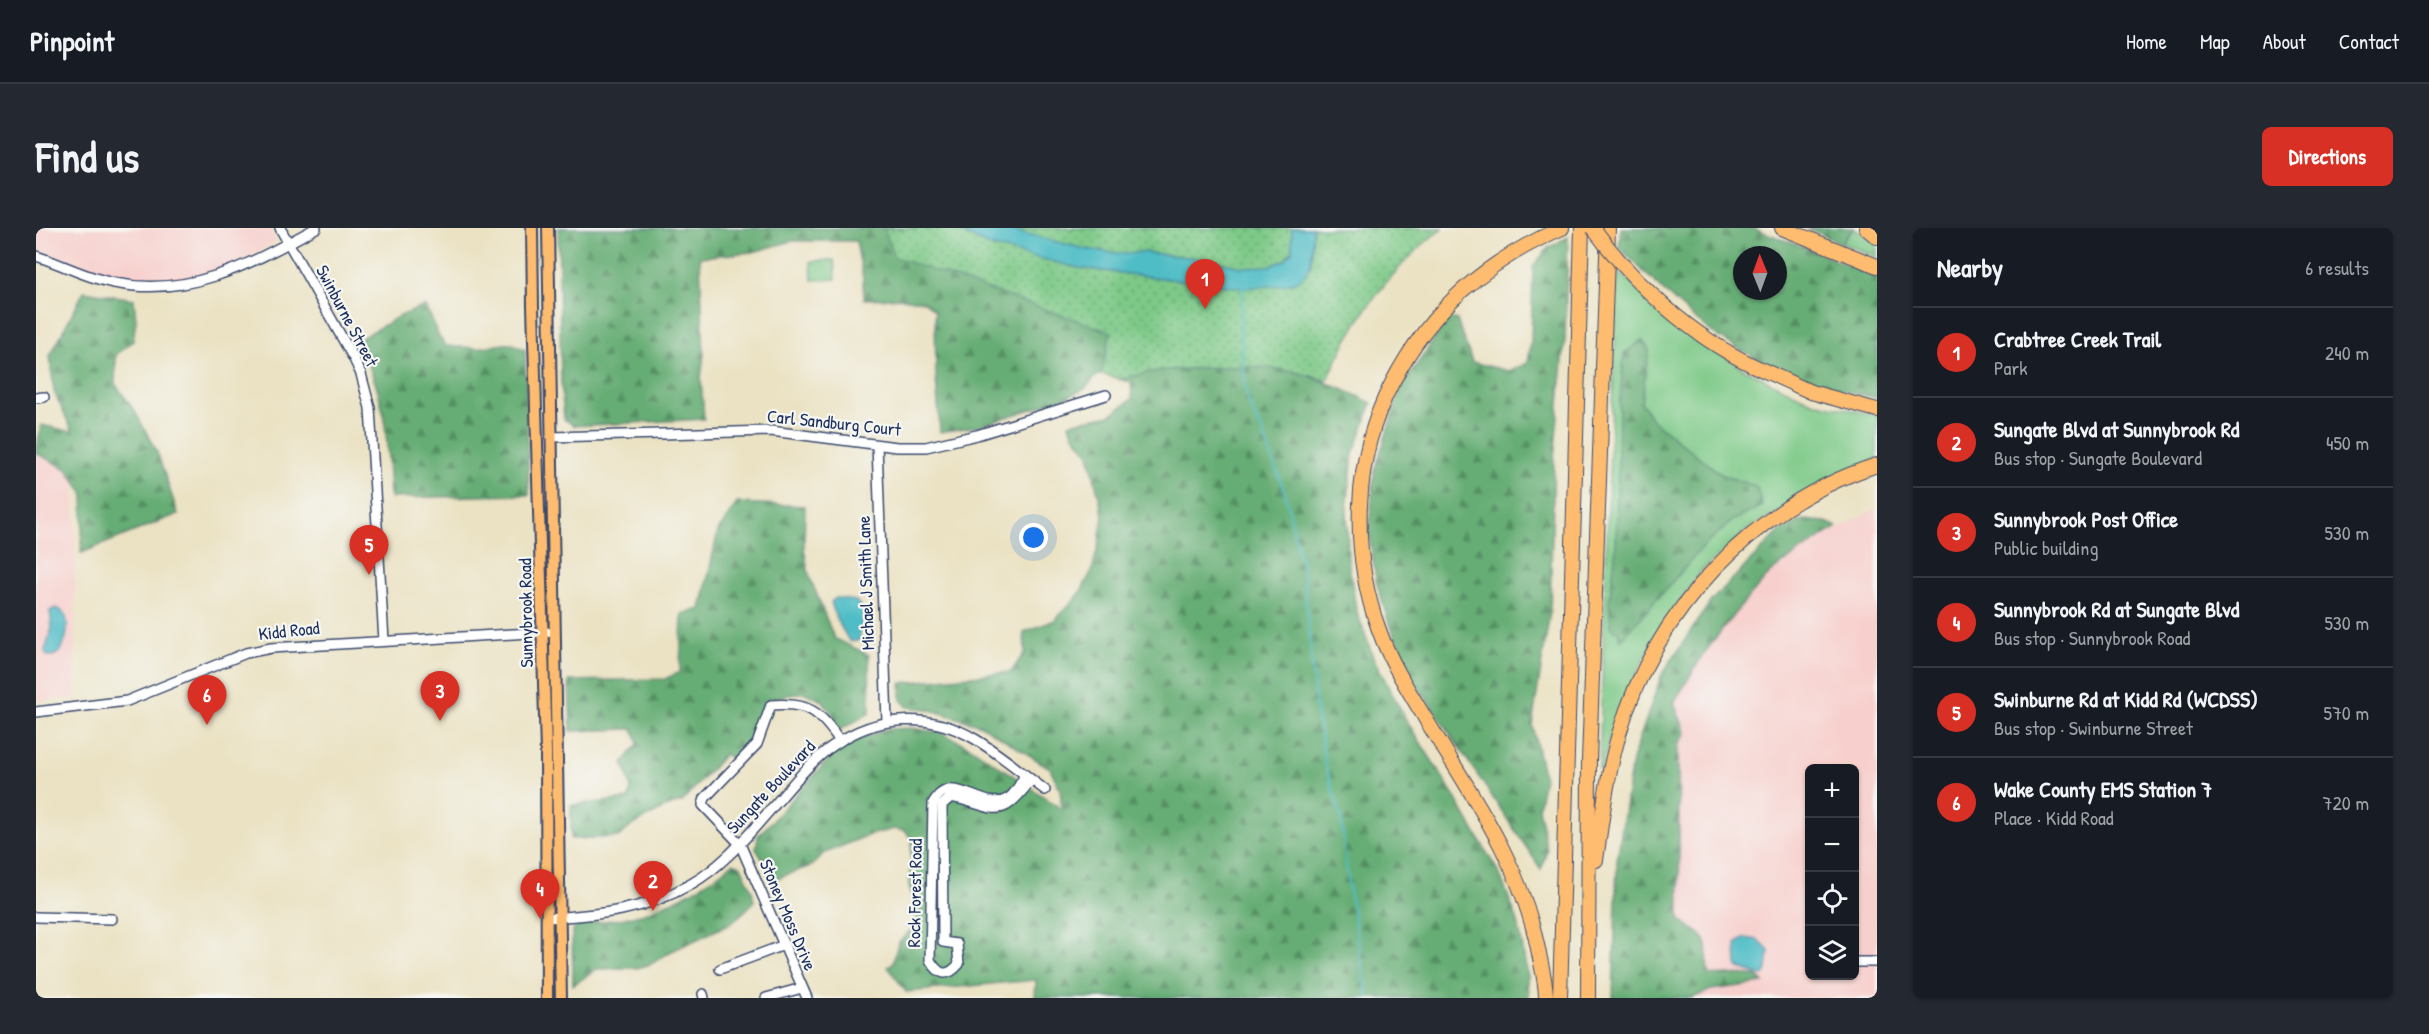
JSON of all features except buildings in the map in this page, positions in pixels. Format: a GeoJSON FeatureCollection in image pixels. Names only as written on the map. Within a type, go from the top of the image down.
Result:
{"type":"FeatureCollection","features":[{"type":"Feature","properties":{"kind":"highway"},"geometry":{"type":"LineString","coordinates":[[1546,998],[1546,986],[1533,923],[1519,880],[1495,834],[1396,668],[1379,631],[1369,601],[1361,562],[1359,527],[1361,489],[1367,451],[1383,400],[1409,353],[1450,300],[1505,256],[1562,228]]}},
{"type":"Feature","properties":{"kind":"highway"},"geometry":{"type":"LineString","coordinates":[[1560,998],[1582,228]]}},
{"type":"Feature","properties":{"kind":"highway"},"geometry":{"type":"LineString","coordinates":[[1593,228],[1624,266],[1663,304],[1699,333],[1752,365],[1810,392],[1877,410]]}},
{"type":"Feature","properties":{"kind":"highway"},"geometry":{"type":"LineString","coordinates":[[1588,998],[1589,750],[1608,228]]}},
{"type":"Feature","properties":{"kind":"highway"},"geometry":{"type":"LineString","coordinates":[[1782,228],[1877,267]]}},
{"type":"Feature","properties":{"kind":"highway"},"geometry":{"type":"LineString","coordinates":[[1866,228],[1877,237]]}},
{"type":"Feature","properties":{"kind":"highway"},"geometry":{"type":"LineString","coordinates":[[1590,897],[1609,776],[1619,734],[1635,688],[1659,642],[1690,596],[1751,534],[1814,491],[1877,465]]}},
{"type":"Feature","properties":{"kind":"main road","name":"Sunnybrook Road"},"geometry":{"type":"LineString","coordinates":[[532,228],[547,829],[548,998]]}},
{"type":"Feature","properties":{"kind":"main road","name":"Sunnybrook Road"},"geometry":{"type":"LineString","coordinates":[[548,228],[562,917],[561,998]]}},
{"type":"Feature","properties":{"kind":"main road"},"geometry":{"type":"LineString","coordinates":[[535,369],[541,382],[544,426],[551,437]]}},
{"type":"Feature","properties":{"kind":"street","name":"Swinburne Street"},"geometry":{"type":"LineString","coordinates":[[280,228],[361,374],[370,408],[384,641]]}},
{"type":"Feature","properties":{"kind":"street"},"geometry":{"type":"LineString","coordinates":[[36,256],[112,283],[144,287],[174,287],[231,272],[316,228]]}},
{"type":"Feature","properties":{"kind":"street","name":"Carl Sandburg Court"},"geometry":{"type":"LineString","coordinates":[[551,437],[771,431],[877,445],[926,447],[952,442],[1106,395]]}},
{"type":"Feature","properties":{"kind":"street","name":"Michael J Smith Lane"},"geometry":{"type":"LineString","coordinates":[[877,445],[887,721]]}},
{"type":"Feature","properties":{"kind":"street","name":"Kidd Road"},"geometry":{"type":"LineString","coordinates":[[36,712],[127,701],[206,668],[246,653],[262,650],[295,645],[556,632]]}},
{"type":"Feature","properties":{"kind":"street","name":"Stoney Moss Drive"},"geometry":{"type":"LineString","coordinates":[[807,998],[740,844],[703,805],[705,798],[757,744],[771,705],[790,704],[809,707],[824,718],[840,741]]}},
{"type":"Feature","properties":{"kind":"street","name":"Sungate Boulevard"},"geometry":{"type":"LineString","coordinates":[[547,918],[616,913],[660,899],[698,879],[740,844],[818,759],[840,741],[872,725],[887,721],[929,722],[961,732],[975,739],[1045,790]]}},
{"type":"Feature","properties":{"kind":"street","name":"Rock Forest Road"},"geometry":{"type":"LineString","coordinates":[[1028,778],[1011,805],[1000,809],[991,809],[951,797],[942,805],[943,942],[957,944],[959,964],[952,972],[944,973],[936,970],[930,960],[933,803],[938,794],[947,789],[960,790],[993,802],[1006,800],[1028,778]]}},
{"type":"Feature","properties":{"kind":"street"},"geometry":{"type":"LineString","coordinates":[[36,917],[112,919]]}},
{"type":"Feature","properties":{"kind":"street"},"geometry":{"type":"LineString","coordinates":[[720,969],[784,945]]}},
{"type":"Feature","properties":{"kind":"street"},"geometry":{"type":"LineString","coordinates":[[1859,962],[1877,962]]}},
{"type":"Feature","properties":{"kind":"street"},"geometry":{"type":"LineString","coordinates":[[766,998],[802,988]]}},
{"type":"Feature","properties":{"kind":"shaded area"},"geometry":{"type":"Polygon","coordinates":[[[36,228],[270,228],[276,239],[275,242],[249,258],[212,273],[168,281],[138,280],[114,276],[36,250],[36,228]]]}},
{"type":"Feature","properties":{"kind":"shaded area"},"geometry":{"type":"Polygon","coordinates":[[[36,437],[75,448],[75,698],[36,701],[36,437]]]}},
{"type":"Feature","properties":{"kind":"shaded area"},"geometry":{"type":"Polygon","coordinates":[[[1877,508],[1877,998],[1632,998],[1674,703],[1702,656],[1735,613],[1772,571],[1815,541],[1877,508]]]}},
{"type":"Feature","properties":{"kind":"green space"},"geometry":{"type":"Polygon","coordinates":[[[558,228],[893,228],[1119,321],[1123,363],[1095,377],[1085,389],[1057,401],[978,426],[940,432],[935,311],[924,301],[900,298],[864,299],[863,278],[856,241],[792,241],[753,252],[700,257],[704,355],[701,378],[704,419],[575,426],[564,419],[561,382],[558,228]]]}},
{"type":"Feature","properties":{"kind":"green space"},"geometry":{"type":"Polygon","coordinates":[[[884,228],[1443,228],[1406,260],[1375,297],[1349,337],[1327,381],[1285,370],[1242,367],[1156,371],[1119,379],[1101,375],[1111,332],[894,257],[884,228]]]}},
{"type":"Feature","properties":{"kind":"green space"},"geometry":{"type":"Polygon","coordinates":[[[1621,228],[1752,228],[1877,278],[1877,398],[1808,379],[1739,349],[1700,323],[1619,247],[1621,228]]]}},
{"type":"Feature","properties":{"kind":"green space"},"geometry":{"type":"Polygon","coordinates":[[[1807,228],[1853,228],[1841,243],[1807,228]]]}},
{"type":"Feature","properties":{"kind":"green space"},"geometry":{"type":"Polygon","coordinates":[[[1854,228],[1877,245],[1877,257],[1841,243],[1854,228]]]}},
{"type":"Feature","properties":{"kind":"green space"},"geometry":{"type":"Polygon","coordinates":[[[1568,237],[1565,340],[1554,459],[1550,612],[1532,725],[1544,778],[1538,808],[1547,850],[1541,869],[1414,681],[1389,623],[1377,585],[1369,535],[1374,473],[1400,390],[1448,318],[1457,320],[1472,362],[1509,371],[1528,363],[1531,341],[1533,267],[1548,248],[1568,237]]]}},
{"type":"Feature","properties":{"kind":"green space"},"geometry":{"type":"Polygon","coordinates":[[[834,260],[836,279],[812,280],[811,261],[834,260]]]}},
{"type":"Feature","properties":{"kind":"green space"},"geometry":{"type":"Polygon","coordinates":[[[1618,271],[1676,325],[1746,370],[1812,402],[1877,415],[1877,459],[1751,527],[1701,571],[1661,627],[1628,690],[1608,743],[1602,770],[1599,770],[1609,474],[1618,271]]]}},
{"type":"Feature","properties":{"kind":"green space"},"geometry":{"type":"Polygon","coordinates":[[[84,291],[134,299],[136,320],[133,341],[116,355],[115,384],[134,410],[157,452],[178,514],[81,553],[84,494],[67,469],[36,453],[41,425],[73,432],[54,392],[50,356],[84,291]]]}},
{"type":"Feature","properties":{"kind":"green space"},"geometry":{"type":"Polygon","coordinates":[[[424,306],[446,346],[476,348],[511,343],[525,350],[529,495],[390,498],[386,436],[380,398],[367,361],[356,341],[396,318],[424,306]]]}},
{"type":"Feature","properties":{"kind":"green space"},"geometry":{"type":"Polygon","coordinates":[[[1642,340],[1649,350],[1641,402],[1652,420],[1722,475],[1756,486],[1762,506],[1734,520],[1703,547],[1621,640],[1618,632],[1611,627],[1609,604],[1616,548],[1619,409],[1624,354],[1642,340]]]}},
{"type":"Feature","properties":{"kind":"green space"},"geometry":{"type":"Polygon","coordinates":[[[1242,366],[1278,369],[1309,376],[1372,403],[1353,454],[1347,508],[1348,558],[1356,609],[1374,659],[1406,720],[1447,784],[1500,875],[1518,922],[1528,976],[1529,998],[1035,998],[1036,980],[906,992],[888,967],[893,963],[898,943],[912,929],[918,915],[909,886],[912,839],[905,831],[894,829],[866,836],[823,854],[813,865],[775,879],[756,849],[758,836],[831,757],[851,742],[886,729],[912,728],[942,733],[972,748],[1062,809],[1060,789],[1050,768],[981,725],[927,709],[908,707],[901,700],[901,683],[1011,672],[1025,652],[1024,632],[1055,620],[1078,596],[1092,571],[1103,515],[1089,454],[1074,435],[1069,423],[1110,415],[1132,399],[1131,382],[1118,379],[1152,371],[1242,366]]]}},
{"type":"Feature","properties":{"kind":"green space"},"geometry":{"type":"Polygon","coordinates":[[[737,503],[805,506],[804,549],[809,575],[834,638],[869,655],[870,713],[838,731],[833,715],[823,701],[803,692],[764,701],[757,729],[732,760],[725,754],[682,802],[670,805],[633,825],[618,837],[571,839],[571,805],[629,799],[631,787],[623,763],[638,744],[633,729],[571,731],[569,681],[665,679],[680,672],[682,614],[701,609],[718,531],[737,503]]]}},
{"type":"Feature","properties":{"kind":"green space"},"geometry":{"type":"Polygon","coordinates":[[[1804,520],[1826,522],[1837,527],[1772,571],[1735,613],[1702,656],[1674,703],[1686,733],[1679,743],[1678,752],[1680,919],[1706,941],[1709,975],[1754,976],[1760,978],[1764,983],[1711,990],[1692,998],[1613,998],[1617,861],[1632,760],[1662,674],[1711,601],[1780,531],[1804,520]]]}},
{"type":"Feature","properties":{"kind":"green space"},"geometry":{"type":"Polygon","coordinates":[[[733,863],[741,866],[752,890],[754,902],[733,922],[670,952],[651,964],[637,968],[597,969],[573,985],[572,931],[580,924],[645,913],[680,898],[711,880],[733,863]]]}},
{"type":"Feature","properties":{"kind":"water"},"geometry":{"type":"Polygon","coordinates":[[[952,228],[1004,228],[1085,249],[1206,259],[1241,267],[1270,266],[1285,260],[1292,251],[1292,228],[1313,228],[1311,263],[1305,275],[1297,281],[1283,285],[1244,288],[1079,268],[989,246],[952,228]]]}},
{"type":"Feature","properties":{"kind":"water"},"geometry":{"type":"Polygon","coordinates":[[[836,598],[856,601],[864,611],[859,641],[849,641],[836,618],[831,602],[836,598]]]}},
{"type":"Feature","properties":{"kind":"water"},"geometry":{"type":"Polygon","coordinates":[[[55,608],[65,615],[67,634],[60,652],[47,656],[45,651],[52,628],[50,611],[55,608]]]}},
{"type":"Feature","properties":{"kind":"water"},"geometry":{"type":"Polygon","coordinates":[[[1745,938],[1758,940],[1769,951],[1767,970],[1764,975],[1760,976],[1737,967],[1736,944],[1745,938]]]}},
{"type":"Feature","properties":{"kind":"waterway"},"geometry":{"type":"LineString","coordinates":[[1243,288],[1240,330],[1246,389],[1249,404],[1263,433],[1285,493],[1304,577],[1316,710],[1326,767],[1341,817],[1349,889],[1368,998]]}},
{"type":"Feature","properties":{"kind":"place","name":"Crabtree Creek Trail"},"geometry":{"type":"Point","coordinates":[1205,309]}},
{"type":"Feature","properties":{"kind":"place","name":"Swinburne Rd at Kidd Rd (WCDSS)"},"geometry":{"type":"Point","coordinates":[369,575]}},
{"type":"Feature","properties":{"kind":"place","name":"Sunnybrook Post Office"},"geometry":{"type":"Point","coordinates":[440,721]}},
{"type":"Feature","properties":{"kind":"place","name":"Wake County EMS Station 7"},"geometry":{"type":"Point","coordinates":[207,725]}},
{"type":"Feature","properties":{"kind":"place","name":"Sungate Blvd at Sunnybrook Rd"},"geometry":{"type":"Point","coordinates":[653,911]}},
{"type":"Feature","properties":{"kind":"place","name":"Sunnybrook Rd at Sungate Blvd"},"geometry":{"type":"Point","coordinates":[540,919]}}]}
